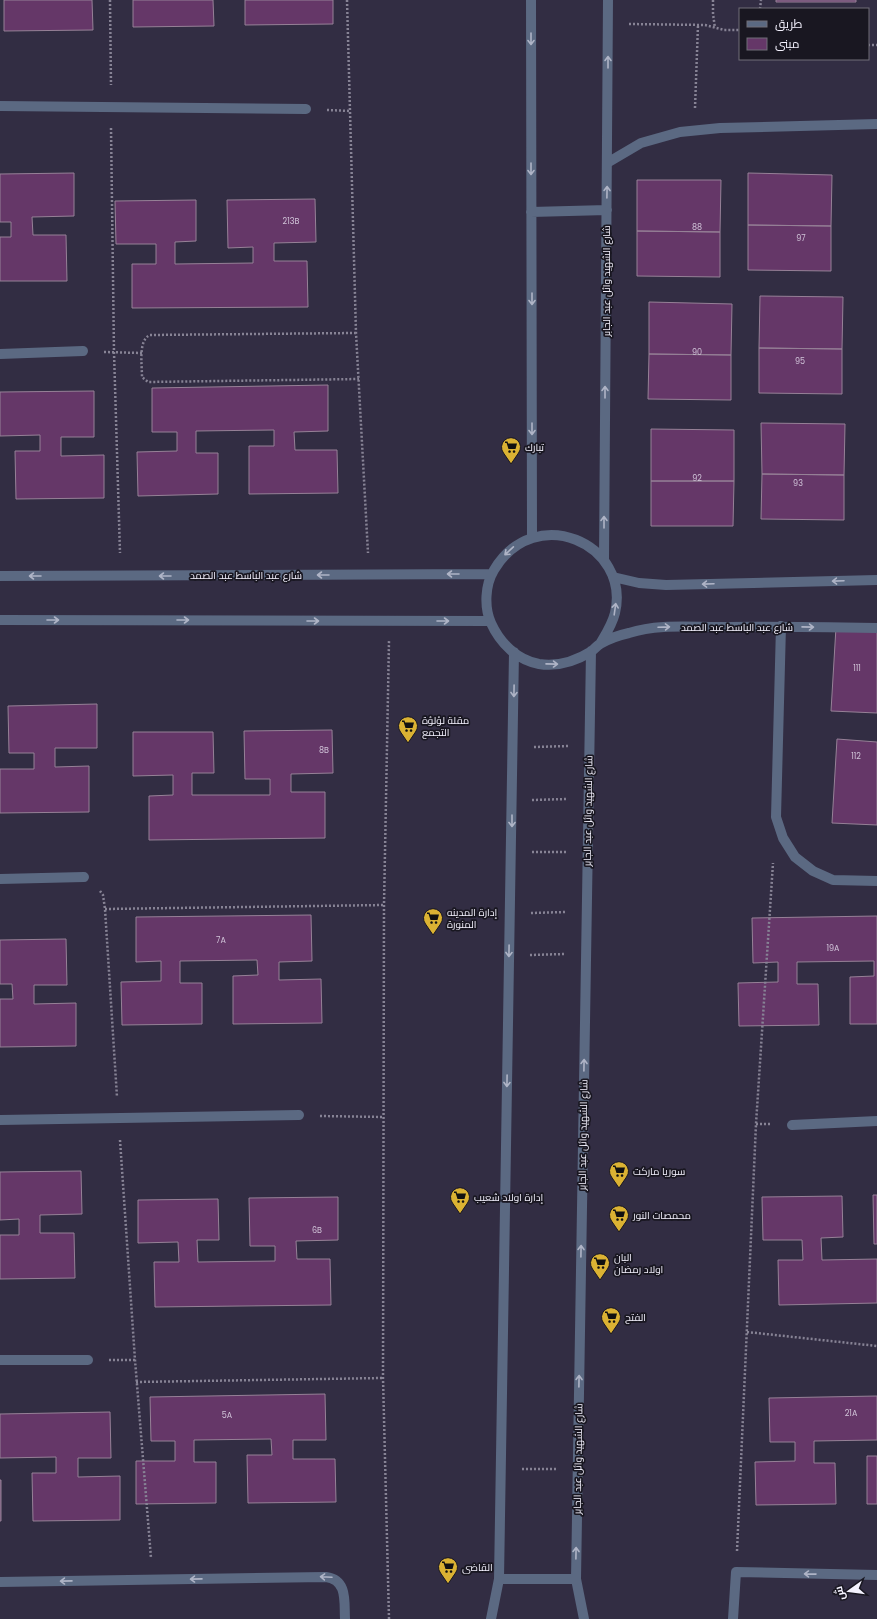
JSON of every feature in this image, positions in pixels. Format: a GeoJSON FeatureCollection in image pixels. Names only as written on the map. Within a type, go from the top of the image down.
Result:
{"type":"FeatureCollection","features":[{"type":"Feature","properties":{"kind":"street"},"geometry":{"type":"LineString","coordinates":[[531,0],[532,537]]}},
{"type":"Feature","properties":{"kind":"street","name":"شارع الشهيد وائل عبد الجابر"},"geometry":{"type":"LineString","coordinates":[[604,561],[608,0]]}},
{"type":"Feature","properties":{"kind":"street"},"geometry":{"type":"LineString","coordinates":[[0,106],[306,109]]}},
{"type":"Feature","properties":{"kind":"street"},"geometry":{"type":"LineString","coordinates":[[607,163],[641,144],[680,132],[720,128],[877,124]]}},
{"type":"Feature","properties":{"kind":"street"},"geometry":{"type":"LineString","coordinates":[[532,212],[607,210]]}},
{"type":"Feature","properties":{"kind":"street"},"geometry":{"type":"LineString","coordinates":[[0,354],[83,351]]}},
{"type":"Feature","properties":{"kind":"street"},"geometry":{"type":"LineString","coordinates":[[551,534],[570,536],[587,545],[604,561],[613,577],[617,594],[615,613],[610,629],[600,644],[575,660],[557,665],[539,664],[521,657],[506,646],[490,621],[487,606],[487,590],[492,574],[501,558],[515,545],[532,537],[551,534]]}},
{"type":"Feature","properties":{"kind":"street","name":"شارع عبد الباسط عبد الصمد"},"geometry":{"type":"LineString","coordinates":[[0,576],[492,574]]}},
{"type":"Feature","properties":{"kind":"street"},"geometry":{"type":"LineString","coordinates":[[613,577],[639,583],[666,585],[877,580]]}},
{"type":"Feature","properties":{"kind":"street"},"geometry":{"type":"LineString","coordinates":[[0,620],[490,621]]}},
{"type":"Feature","properties":{"kind":"street"},"geometry":{"type":"LineString","coordinates":[[781,626],[776,817],[783,838],[796,857],[812,871],[833,880],[877,881]]}},
{"type":"Feature","properties":{"kind":"street","name":"شارع عبد الباسط عبد الصمد"},"geometry":{"type":"LineString","coordinates":[[600,644],[629,633],[660,627],[781,626],[877,628]]}},
{"type":"Feature","properties":{"kind":"street","name":"شارع الشهيد وائل عبد الجابر"},"geometry":{"type":"LineString","coordinates":[[584,1619],[576,1578],[591,651]]}},
{"type":"Feature","properties":{"kind":"street"},"geometry":{"type":"LineString","coordinates":[[491,1619],[499,1579],[514,652]]}},
{"type":"Feature","properties":{"kind":"street"},"geometry":{"type":"LineString","coordinates":[[0,879],[84,877]]}},
{"type":"Feature","properties":{"kind":"street"},"geometry":{"type":"LineString","coordinates":[[0,1120],[299,1115]]}},
{"type":"Feature","properties":{"kind":"street"},"geometry":{"type":"LineString","coordinates":[[792,1125],[877,1121]]}},
{"type":"Feature","properties":{"kind":"street"},"geometry":{"type":"LineString","coordinates":[[0,1360],[88,1360]]}},
{"type":"Feature","properties":{"kind":"street"},"geometry":{"type":"LineString","coordinates":[[733,1619],[736,1572],[877,1576]]}},
{"type":"Feature","properties":{"kind":"street"},"geometry":{"type":"LineString","coordinates":[[0,1582],[334,1578],[340,1582],[343,1589],[345,1619]]}},
{"type":"Feature","properties":{"kind":"street"},"geometry":{"type":"LineString","coordinates":[[499,1579],[576,1578]]}},
{"type":"Feature","properties":{"kind":"path"},"geometry":{"type":"LineString","coordinates":[[110,0],[114,352],[120,576]]}},
{"type":"Feature","properties":{"kind":"path"},"geometry":{"type":"LineString","coordinates":[[347,0],[356,333],[369,575]]}},
{"type":"Feature","properties":{"kind":"path"},"geometry":{"type":"LineString","coordinates":[[714,0],[713,14],[715,28]]}},
{"type":"Feature","properties":{"kind":"path"},"geometry":{"type":"LineString","coordinates":[[608,24],[698,24],[724,30],[739,30]]}},
{"type":"Feature","properties":{"kind":"path"},"geometry":{"type":"LineString","coordinates":[[694,130],[698,24]]}},
{"type":"Feature","properties":{"kind":"path"},"geometry":{"type":"LineString","coordinates":[[356,333],[150,335],[143,340],[142,376],[148,382],[359,379]]}},
{"type":"Feature","properties":{"kind":"path"},"geometry":{"type":"LineString","coordinates":[[83,351],[142,352]]}},
{"type":"Feature","properties":{"kind":"path"},"geometry":{"type":"LineString","coordinates":[[389,1619],[383,1378],[384,905],[390,621]]}},
{"type":"Feature","properties":{"kind":"path"},"geometry":{"type":"LineString","coordinates":[[513,747],[590,746]]}},
{"type":"Feature","properties":{"kind":"path"},"geometry":{"type":"LineString","coordinates":[[512,800],[589,799]]}},
{"type":"Feature","properties":{"kind":"path"},"geometry":{"type":"LineString","coordinates":[[511,853],[588,852]]}},
{"type":"Feature","properties":{"kind":"path"},"geometry":{"type":"LineString","coordinates":[[736,1572],[756,1124],[773,856]]}},
{"type":"Feature","properties":{"kind":"path"},"geometry":{"type":"LineString","coordinates":[[153,1580],[136,1382],[105,909],[384,905]]}},
{"type":"Feature","properties":{"kind":"path"},"geometry":{"type":"LineString","coordinates":[[510,913],[587,912]]}},
{"type":"Feature","properties":{"kind":"path"},"geometry":{"type":"LineString","coordinates":[[509,955],[586,954]]}},
{"type":"Feature","properties":{"kind":"path"},"geometry":{"type":"LineString","coordinates":[[299,1115],[384,1117]]}},
{"type":"Feature","properties":{"kind":"path"},"geometry":{"type":"LineString","coordinates":[[747,1332],[877,1346]]}},
{"type":"Feature","properties":{"kind":"path"},"geometry":{"type":"LineString","coordinates":[[88,1360],[135,1360]]}},
{"type":"Feature","properties":{"kind":"path"},"geometry":{"type":"LineString","coordinates":[[136,1382],[383,1378]]}},
{"type":"Feature","properties":{"kind":"path"},"geometry":{"type":"LineString","coordinates":[[501,1469],[577,1469]]}},
{"type":"Feature","properties":{"kind":"building"},"geometry":{"type":"Polygon","coordinates":[[[4,0],[92,0],[93,30],[4,31],[4,0]]]}},
{"type":"Feature","properties":{"kind":"building"},"geometry":{"type":"Polygon","coordinates":[[[133,0],[213,0],[214,26],[133,27],[133,0]]]}},
{"type":"Feature","properties":{"kind":"building"},"geometry":{"type":"Polygon","coordinates":[[[245,0],[333,0],[333,24],[245,25],[245,0]]]}},
{"type":"Feature","properties":{"kind":"building"},"geometry":{"type":"Polygon","coordinates":[[[776,0],[856,0],[856,2],[776,2],[776,0]]]}},
{"type":"Feature","properties":{"kind":"building"},"geometry":{"type":"Polygon","coordinates":[[[74,173],[74,216],[32,217],[33,235],[66,235],[67,281],[0,281],[0,237],[11,237],[11,222],[0,222],[0,174],[74,173]]]}},
{"type":"Feature","properties":{"kind":"building"},"geometry":{"type":"Polygon","coordinates":[[[748,173],[832,175],[831,226],[748,225],[748,173]]]}},
{"type":"Feature","properties":{"kind":"building"},"geometry":{"type":"Polygon","coordinates":[[[637,180],[721,180],[720,232],[637,231],[637,180]]]}},
{"type":"Feature","properties":{"kind":"building"},"geometry":{"type":"Polygon","coordinates":[[[315,199],[316,242],[274,243],[274,261],[307,261],[308,307],[132,308],[132,264],[156,264],[156,244],[116,244],[115,201],[196,200],[196,241],[175,242],[175,264],[253,263],[253,247],[228,248],[227,200],[315,199]]]}},
{"type":"Feature","properties":{"kind":"building"},"geometry":{"type":"Polygon","coordinates":[[[748,225],[831,226],[831,271],[748,270],[748,225]]]}},
{"type":"Feature","properties":{"kind":"building"},"geometry":{"type":"Polygon","coordinates":[[[637,231],[720,232],[720,277],[637,276],[637,231]]]}},
{"type":"Feature","properties":{"kind":"building"},"geometry":{"type":"Polygon","coordinates":[[[760,296],[843,297],[842,349],[759,348],[760,296]]]}},
{"type":"Feature","properties":{"kind":"building"},"geometry":{"type":"Polygon","coordinates":[[[649,302],[732,304],[731,355],[649,354],[649,302]]]}},
{"type":"Feature","properties":{"kind":"building"},"geometry":{"type":"Polygon","coordinates":[[[759,348],[842,349],[842,394],[759,393],[759,348]]]}},
{"type":"Feature","properties":{"kind":"building"},"geometry":{"type":"Polygon","coordinates":[[[649,354],[731,355],[731,400],[648,399],[649,354]]]}},
{"type":"Feature","properties":{"kind":"building"},"geometry":{"type":"Polygon","coordinates":[[[328,385],[328,431],[294,432],[295,450],[337,450],[338,493],[249,494],[249,446],[274,446],[274,430],[196,431],[196,453],[218,453],[218,494],[138,496],[137,452],[177,451],[177,432],[152,432],[152,388],[328,385]]]}},
{"type":"Feature","properties":{"kind":"building"},"geometry":{"type":"Polygon","coordinates":[[[94,391],[94,437],[61,437],[61,456],[104,455],[104,498],[16,499],[15,451],[40,451],[40,435],[0,436],[0,392],[94,391]]]}},
{"type":"Feature","properties":{"kind":"building"},"geometry":{"type":"Polygon","coordinates":[[[761,423],[845,424],[844,475],[762,474],[761,423]]]}},
{"type":"Feature","properties":{"kind":"building"},"geometry":{"type":"Polygon","coordinates":[[[651,429],[734,430],[734,481],[651,481],[651,429]]]}},
{"type":"Feature","properties":{"kind":"building"},"geometry":{"type":"Polygon","coordinates":[[[762,474],[844,475],[844,520],[761,519],[762,474]]]}},
{"type":"Feature","properties":{"kind":"building"},"geometry":{"type":"Polygon","coordinates":[[[651,481],[734,481],[733,526],[651,526],[651,481]]]}},
{"type":"Feature","properties":{"kind":"building"},"geometry":{"type":"Polygon","coordinates":[[[836,627],[877,630],[877,713],[831,711],[836,627]]]}},
{"type":"Feature","properties":{"kind":"building"},"geometry":{"type":"Polygon","coordinates":[[[97,704],[97,748],[55,748],[55,767],[89,766],[89,812],[0,813],[0,769],[34,769],[34,753],[9,753],[8,706],[97,704]]]}},
{"type":"Feature","properties":{"kind":"building"},"geometry":{"type":"Polygon","coordinates":[[[332,730],[333,773],[291,774],[291,792],[325,792],[325,838],[149,840],[149,796],[173,795],[173,775],[133,776],[133,732],[213,732],[214,773],[192,773],[192,795],[270,795],[270,779],[245,779],[244,731],[332,730]]]}},
{"type":"Feature","properties":{"kind":"building"},"geometry":{"type":"Polygon","coordinates":[[[837,739],[877,742],[877,825],[832,823],[837,739]]]}},
{"type":"Feature","properties":{"kind":"building"},"geometry":{"type":"Polygon","coordinates":[[[311,915],[312,961],[279,962],[279,980],[321,979],[322,1023],[233,1024],[233,976],[258,975],[257,960],[180,961],[180,983],[202,983],[202,1024],[122,1025],[121,982],[161,981],[161,961],[136,962],[136,917],[311,915]]]}},
{"type":"Feature","properties":{"kind":"building"},"geometry":{"type":"Polygon","coordinates":[[[877,916],[877,1024],[850,1024],[850,977],[874,976],[874,961],[797,962],[797,984],[818,984],[819,1025],[739,1026],[738,983],[778,982],[778,962],[753,963],[752,918],[877,916]]]}},
{"type":"Feature","properties":{"kind":"building"},"geometry":{"type":"Polygon","coordinates":[[[66,939],[67,985],[34,985],[34,1004],[76,1003],[76,1046],[0,1047],[0,999],[13,999],[12,984],[0,984],[0,940],[66,939]]]}},
{"type":"Feature","properties":{"kind":"building"},"geometry":{"type":"Polygon","coordinates":[[[81,1171],[82,1214],[40,1215],[40,1233],[74,1233],[75,1278],[0,1279],[0,1235],[19,1235],[19,1219],[0,1220],[0,1172],[81,1171]]]}},
{"type":"Feature","properties":{"kind":"building"},"geometry":{"type":"Polygon","coordinates":[[[873,1195],[877,1195],[877,1244],[874,1244],[873,1195]]]}},
{"type":"Feature","properties":{"kind":"building"},"geometry":{"type":"Polygon","coordinates":[[[842,1196],[843,1237],[821,1238],[822,1260],[877,1259],[877,1303],[779,1305],[778,1260],[803,1260],[802,1240],[763,1240],[762,1197],[842,1196]]]}},
{"type":"Feature","properties":{"kind":"building"},"geometry":{"type":"Polygon","coordinates":[[[338,1197],[338,1240],[296,1241],[297,1259],[330,1259],[331,1305],[155,1307],[154,1262],[179,1262],[178,1242],[138,1243],[138,1200],[218,1199],[219,1240],[197,1240],[198,1262],[275,1261],[275,1246],[250,1246],[249,1198],[338,1197]]]}},
{"type":"Feature","properties":{"kind":"building"},"geometry":{"type":"Polygon","coordinates":[[[325,1394],[326,1440],[293,1440],[293,1459],[335,1459],[336,1502],[248,1503],[247,1455],[272,1455],[271,1439],[194,1440],[194,1462],[216,1462],[216,1503],[136,1504],[136,1461],[175,1461],[175,1441],[151,1441],[150,1397],[325,1394]]]}},
{"type":"Feature","properties":{"kind":"building"},"geometry":{"type":"Polygon","coordinates":[[[877,1396],[877,1440],[814,1441],[814,1463],[835,1463],[836,1504],[756,1505],[755,1462],[795,1461],[795,1442],[770,1442],[769,1398],[877,1396]]]}},
{"type":"Feature","properties":{"kind":"building"},"geometry":{"type":"Polygon","coordinates":[[[110,1412],[111,1458],[78,1458],[78,1477],[120,1476],[120,1520],[33,1521],[32,1473],[56,1473],[56,1457],[0,1458],[0,1414],[110,1412]]]}},
{"type":"Feature","properties":{"kind":"building"},"geometry":{"type":"Polygon","coordinates":[[[867,1456],[877,1456],[877,1504],[867,1504],[867,1456]]]}},
{"type":"Feature","properties":{"kind":"building"},"geometry":{"type":"Polygon","coordinates":[[[1,1480],[1,1521],[0,1521],[1,1480]]]}},
{"type":"Feature","properties":{"kind":"place","name":"تبارك"},"geometry":{"type":"Point","coordinates":[511,464]}},
{"type":"Feature","properties":{"kind":"place","name":"مقلة لؤلؤة التجمع"},"geometry":{"type":"Point","coordinates":[408,743]}},
{"type":"Feature","properties":{"kind":"place","name":"إدارة المدينه المنورة"},"geometry":{"type":"Point","coordinates":[433,935]}},
{"type":"Feature","properties":{"kind":"place","name":"سوريا ماركت"},"geometry":{"type":"Point","coordinates":[619,1188]}},
{"type":"Feature","properties":{"kind":"place","name":"إدارة اولاد شعيب"},"geometry":{"type":"Point","coordinates":[460,1214]}},
{"type":"Feature","properties":{"kind":"place","name":"محمصات النور"},"geometry":{"type":"Point","coordinates":[619,1232]}},
{"type":"Feature","properties":{"kind":"place","name":"البان اولاد رمضان"},"geometry":{"type":"Point","coordinates":[600,1280]}},
{"type":"Feature","properties":{"kind":"place","name":"الفتح"},"geometry":{"type":"Point","coordinates":[611,1334]}},
{"type":"Feature","properties":{"kind":"place","name":"القاضى"},"geometry":{"type":"Point","coordinates":[448,1584]}}]}
